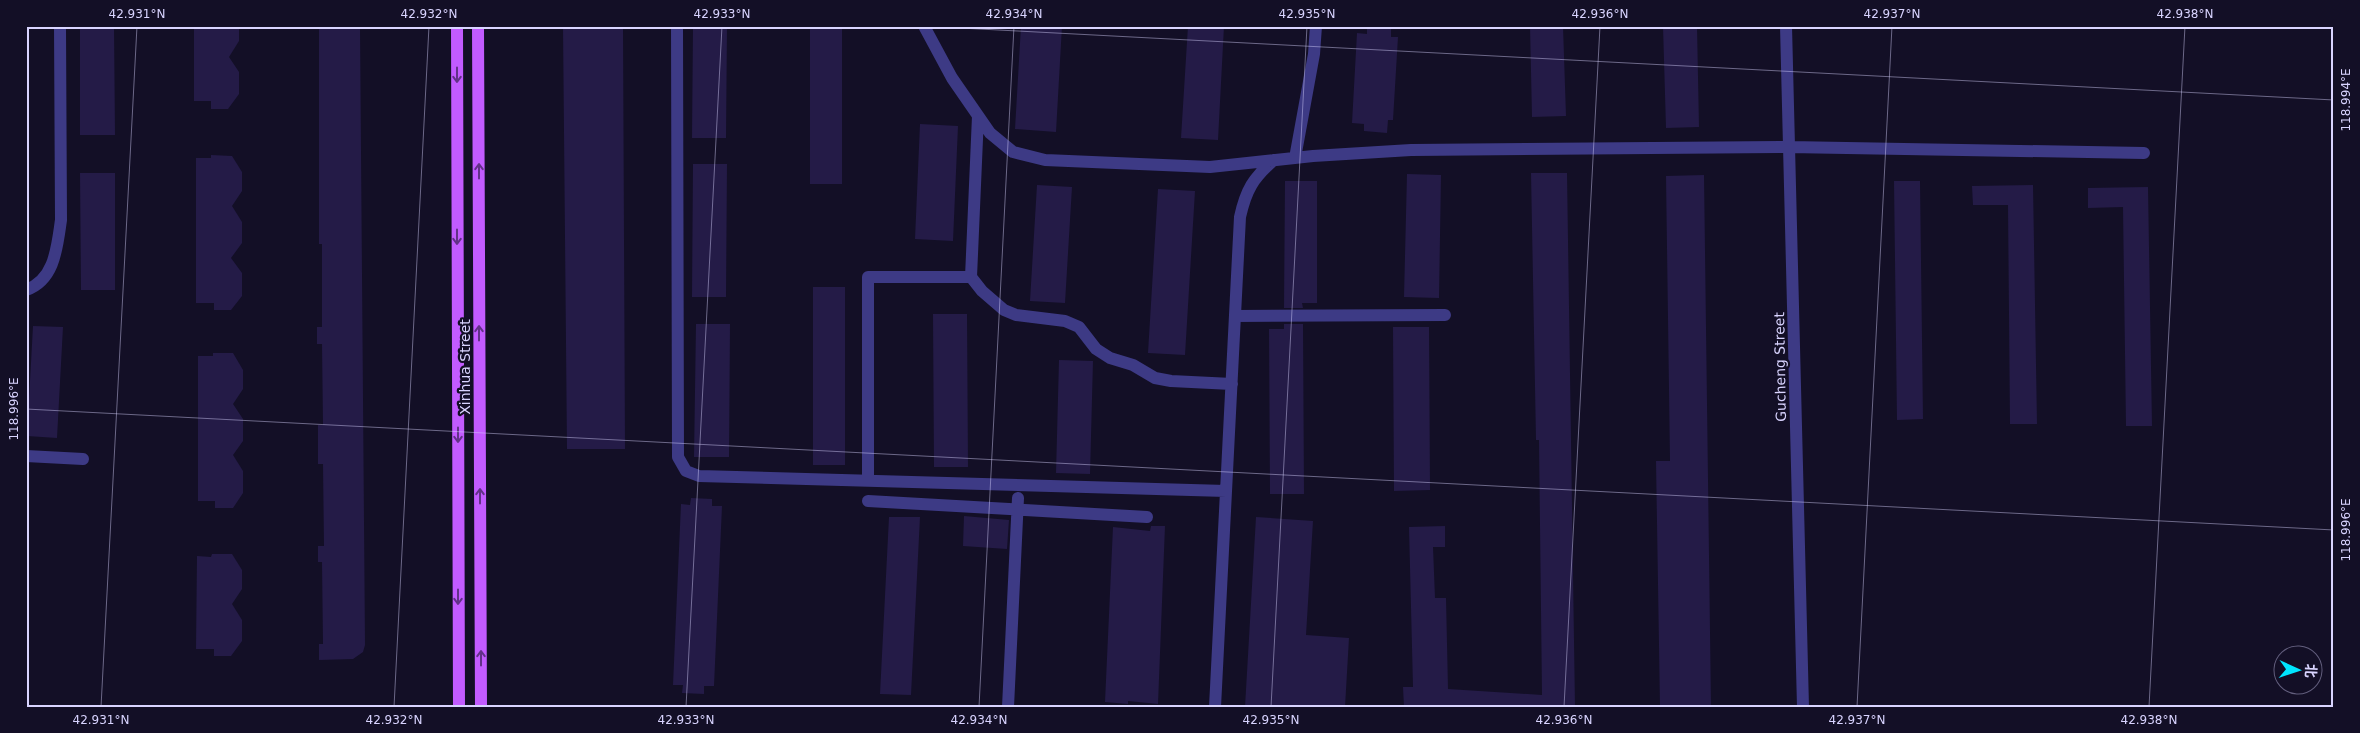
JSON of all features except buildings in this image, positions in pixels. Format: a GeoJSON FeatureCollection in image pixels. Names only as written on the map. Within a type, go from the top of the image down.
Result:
{"type":"FeatureCollection","features":[{"type":"Feature","properties":{"kind":"main road","name":"Xinhua Street"},"geometry":{"type":"LineString","coordinates":[[456,26],[459,707]]}},
{"type":"Feature","properties":{"kind":"main road","name":"Xinhua Street"},"geometry":{"type":"LineString","coordinates":[[478,26],[481,707]]}},
{"type":"Feature","properties":{"kind":"street"},"geometry":{"type":"LineString","coordinates":[[26,290],[35,287],[48,273],[56,252],[60,220],[60,26]]}},
{"type":"Feature","properties":{"kind":"street"},"geometry":{"type":"LineString","coordinates":[[677,26],[678,457],[686,471],[699,476],[1226,490]]}},
{"type":"Feature","properties":{"kind":"street"},"geometry":{"type":"LineString","coordinates":[[924,26],[952,78],[990,134],[1013,152],[1045,160],[1210,167],[1295,158],[1412,150],[1789,147],[2144,153]]}},
{"type":"Feature","properties":{"kind":"street"},"geometry":{"type":"LineString","coordinates":[[1295,158],[1314,54],[1316,26]]}},
{"type":"Feature","properties":{"kind":"street","name":"Gucheng Street"},"geometry":{"type":"LineString","coordinates":[[1786,26],[1803,707]]}},
{"type":"Feature","properties":{"kind":"street"},"geometry":{"type":"LineString","coordinates":[[978,116],[972,277],[982,291],[1004,310],[1016,315],[1065,321],[1079,327],[1096,349],[1110,358],[1133,365],[1155,378],[1232,384]]}},
{"type":"Feature","properties":{"kind":"street"},"geometry":{"type":"LineString","coordinates":[[1215,707],[1240,217],[1245,197],[1257,174],[1274,160]]}},
{"type":"Feature","properties":{"kind":"street"},"geometry":{"type":"LineString","coordinates":[[868,480],[868,277],[972,277]]}},
{"type":"Feature","properties":{"kind":"street"},"geometry":{"type":"LineString","coordinates":[[1235,316],[1445,314]]}},
{"type":"Feature","properties":{"kind":"street"},"geometry":{"type":"LineString","coordinates":[[26,456],[83,459]]}},
{"type":"Feature","properties":{"kind":"street"},"geometry":{"type":"LineString","coordinates":[[868,501],[1018,504],[1147,517]]}},
{"type":"Feature","properties":{"kind":"street"},"geometry":{"type":"LineString","coordinates":[[1008,707],[1018,504]]}}]}
